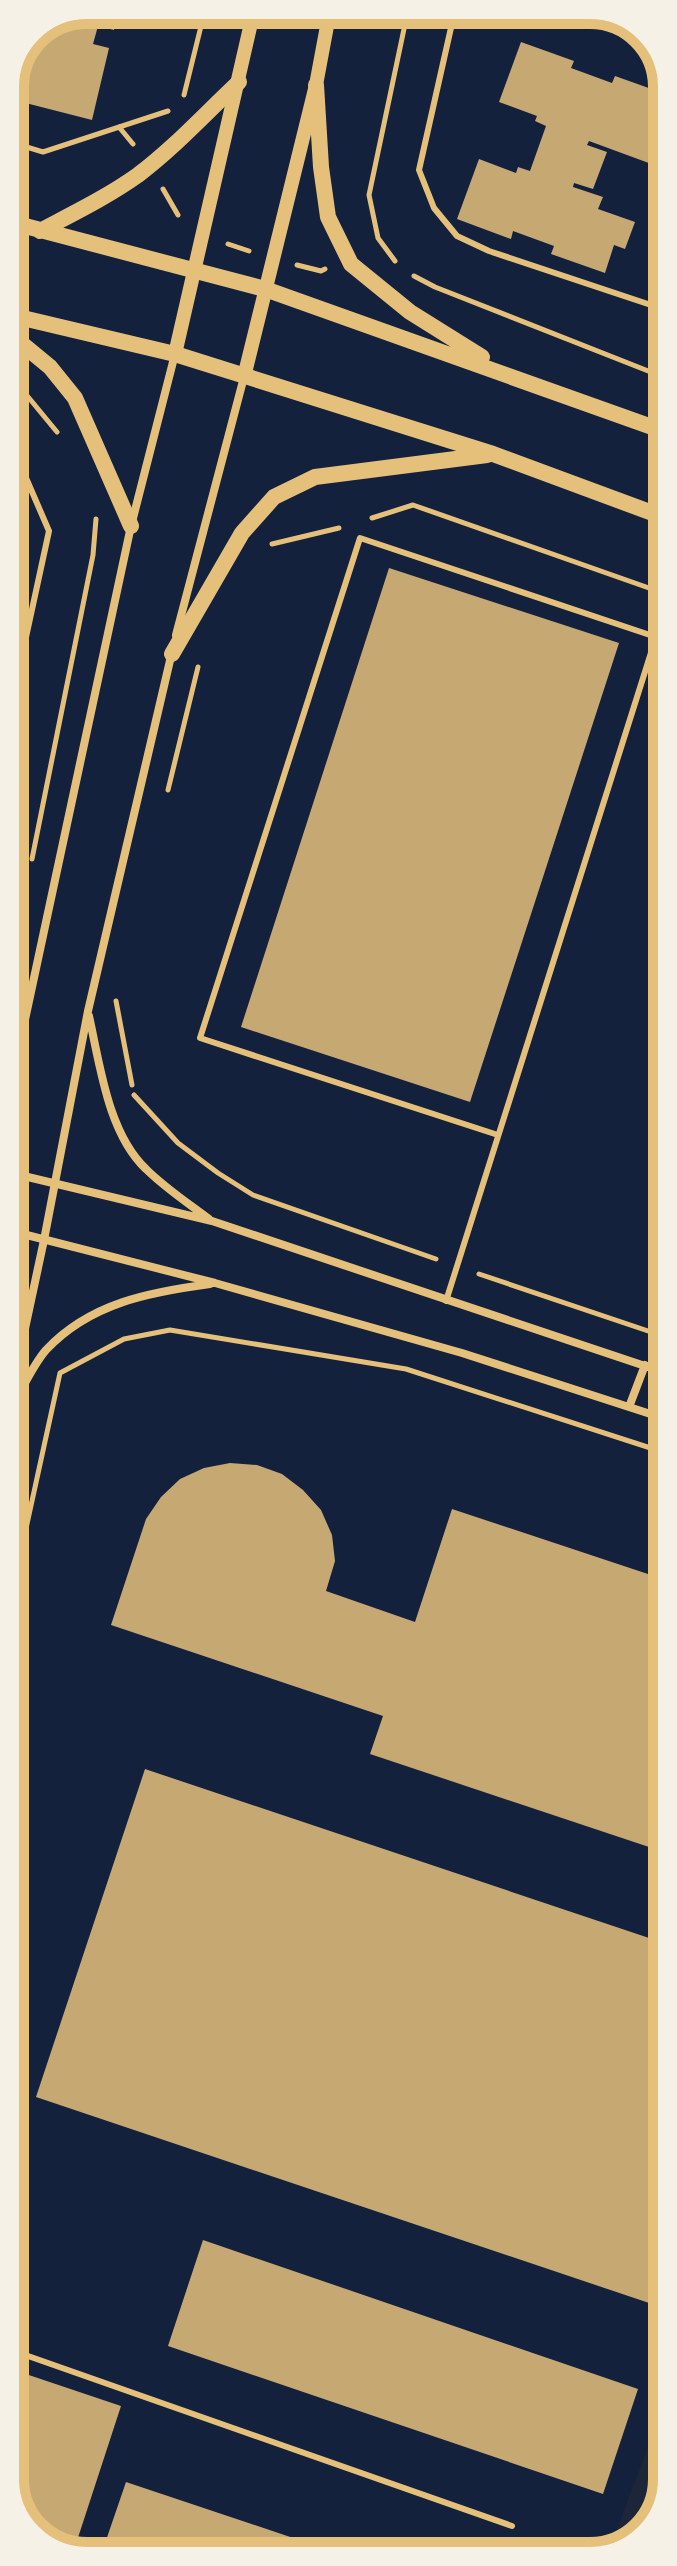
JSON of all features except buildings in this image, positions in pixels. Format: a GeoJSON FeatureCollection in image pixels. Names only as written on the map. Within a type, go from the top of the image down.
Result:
{"type":"FeatureCollection","features":[{"type":"Feature","properties":{"kind":"main road"},"geometry":{"type":"LineString","coordinates":[[40,231],[106,196],[137,175],[239,82]]}},
{"type":"Feature","properties":{"kind":"main road"},"geometry":{"type":"LineString","coordinates":[[316,85],[321,167],[328,217],[351,264],[410,312],[506,373]]}},
{"type":"Feature","properties":{"kind":"main road"},"geometry":{"type":"LineString","coordinates":[[24,226],[265,289],[653,427]]}},
{"type":"Feature","properties":{"kind":"main road"},"geometry":{"type":"LineString","coordinates":[[24,318],[175,354],[493,454],[653,513]]}},
{"type":"Feature","properties":{"kind":"main road"},"geometry":{"type":"LineString","coordinates":[[24,346],[50,367],[75,398],[131,526]]}},
{"type":"Feature","properties":{"kind":"main road"},"geometry":{"type":"LineString","coordinates":[[172,654],[242,533],[274,497],[315,477],[493,454]]}},
{"type":"Feature","properties":{"kind":"street"},"geometry":{"type":"LineString","coordinates":[[24,1028],[131,526],[195,271],[251,24]]}},
{"type":"Feature","properties":{"kind":"street"},"geometry":{"type":"LineString","coordinates":[[24,1333],[88,1011],[172,654],[316,85],[327,24]]}},
{"type":"Feature","properties":{"kind":"street"},"geometry":{"type":"LineString","coordinates":[[88,1011],[110,1109],[134,1157],[146,1170],[212,1221]]}},
{"type":"Feature","properties":{"kind":"street"},"geometry":{"type":"LineString","coordinates":[[24,1175],[212,1221],[653,1368]]}},
{"type":"Feature","properties":{"kind":"street"},"geometry":{"type":"LineString","coordinates":[[24,1235],[215,1283],[462,1353],[653,1415]]}},
{"type":"Feature","properties":{"kind":"street"},"geometry":{"type":"LineString","coordinates":[[24,1387],[45,1351],[82,1319],[125,1299],[215,1283]]}},
{"type":"Feature","properties":{"kind":"street"},"geometry":{"type":"LineString","coordinates":[[629,1407],[645,1365]]}},
{"type":"Feature","properties":{"kind":"lane"},"geometry":{"type":"LineString","coordinates":[[452,24],[419,170],[434,208],[457,236],[489,251],[653,306]]}},
{"type":"Feature","properties":{"kind":"lane"},"geometry":{"type":"LineString","coordinates":[[24,473],[49,531],[24,646]]}},
{"type":"Feature","properties":{"kind":"lane"},"geometry":{"type":"LineString","coordinates":[[498,1135],[200,1038],[360,538],[653,636]]}},
{"type":"Feature","properties":{"kind":"lane"},"geometry":{"type":"LineString","coordinates":[[446,1301],[653,646]]}},
{"type":"Feature","properties":{"kind":"lane"},"geometry":{"type":"LineString","coordinates":[[24,2355],[512,2526]]}},
{"type":"Feature","properties":{"kind":"path"},"geometry":{"type":"LineString","coordinates":[[24,146],[43,152],[181,106],[202,24]]}},
{"type":"Feature","properties":{"kind":"path"},"geometry":{"type":"LineString","coordinates":[[405,24],[369,195],[378,238],[402,270],[435,287],[653,373]]}},
{"type":"Feature","properties":{"kind":"path"},"geometry":{"type":"LineString","coordinates":[[24,392],[67,443]]}},
{"type":"Feature","properties":{"kind":"path"},"geometry":{"type":"LineString","coordinates":[[30,866],[93,555],[97,505]]}},
{"type":"Feature","properties":{"kind":"path"},"geometry":{"type":"LineString","coordinates":[[24,1538],[60,1373],[124,1339],[170,1330],[406,1369],[653,1449]]}},
{"type":"Feature","properties":{"kind":"shaded area"},"geometry":{"type":"Polygon","coordinates":[[[653,2434],[653,2479],[648,2503],[637,2521],[614,2537],[653,2434]]]}}]}
